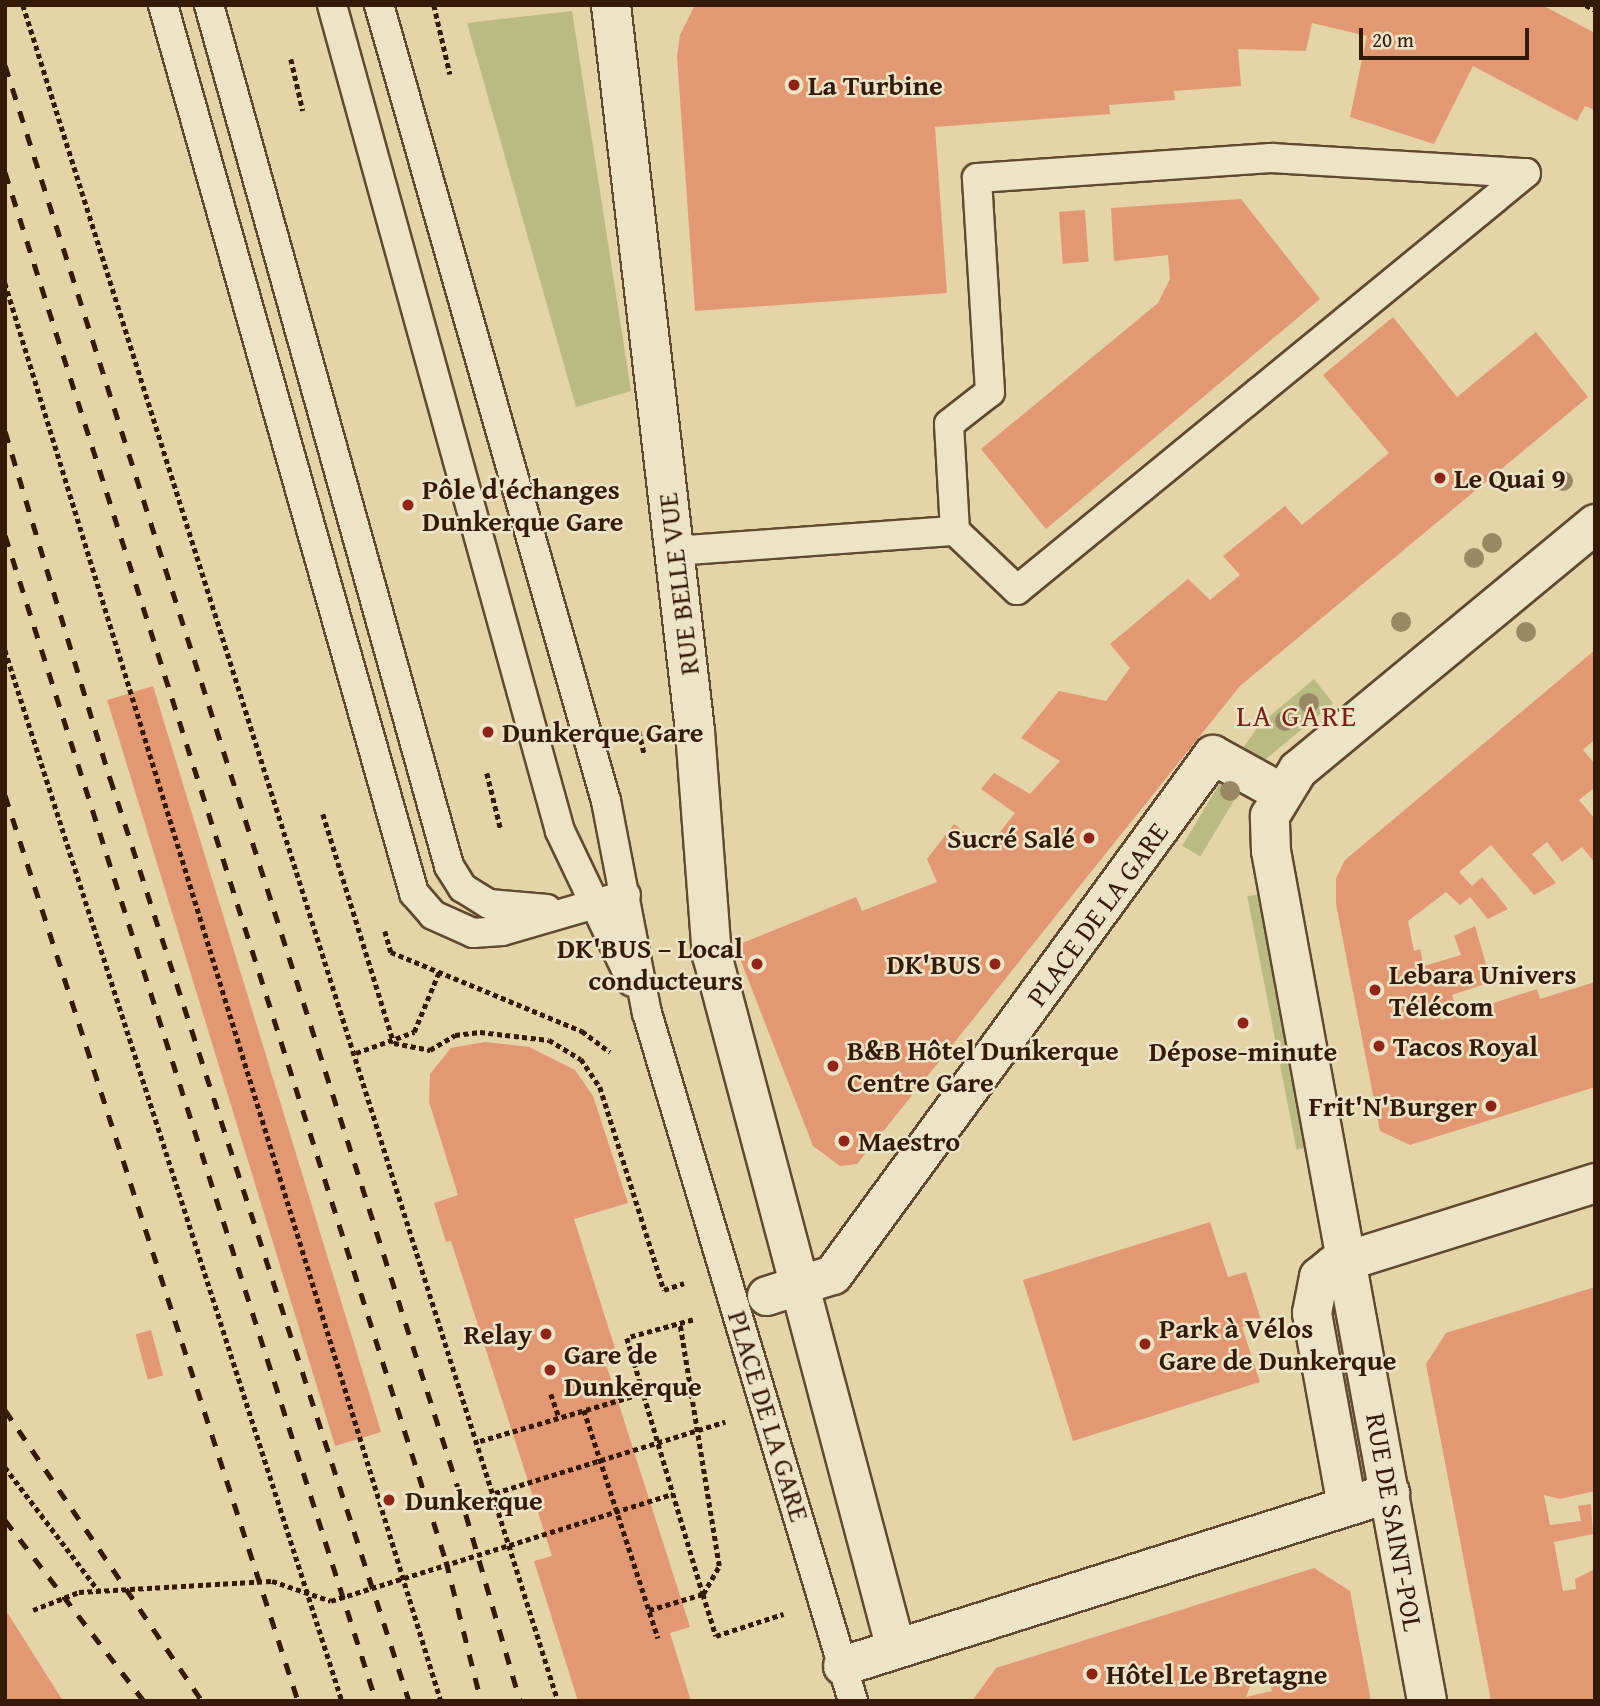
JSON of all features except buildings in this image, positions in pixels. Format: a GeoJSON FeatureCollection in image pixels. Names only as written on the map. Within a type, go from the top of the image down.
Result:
{"type":"FeatureCollection","features":[{"type":"Feature","properties":{"kind":"street","name":"RUE BELLE VUE"},"geometry":{"type":"LineString","coordinates":[[611,5],[695,731],[712,955],[764,1157]]}},
{"type":"Feature","properties":{"kind":"street"},"geometry":{"type":"LineString","coordinates":[[1348,1261],[1271,851],[1270,816],[1280,792],[1298,770],[1345,734],[1595,524]]}},
{"type":"Feature","properties":{"kind":"street","name":"PLACE DE LA GARE"},"geometry":{"type":"LineString","coordinates":[[783,1291],[833,1275],[1213,755],[1280,792]]}},
{"type":"Feature","properties":{"kind":"street","name":"PLACE DE LA GARE"},"geometry":{"type":"LineString","coordinates":[[764,1157],[783,1291],[895,1649]]}},
{"type":"Feature","properties":{"kind":"street"},"geometry":{"type":"LineString","coordinates":[[1347,1506],[1312,1297],[1325,1270],[1595,1183]]}},
{"type":"Feature","properties":{"kind":"street","name":"RUE DE SAINT-POL"},"geometry":{"type":"LineString","coordinates":[[1348,1261],[1427,1701]]}},
{"type":"Feature","properties":{"kind":"street","name":"PLACE DE LA GARE"},"geometry":{"type":"LineString","coordinates":[[848,1684],[895,1649],[1390,1493]]}},
{"type":"Feature","properties":{"kind":"lane"},"geometry":{"type":"LineString","coordinates":[[163,5],[414,893],[433,915],[473,933],[502,931],[626,895]]}},
{"type":"Feature","properties":{"kind":"lane"},"geometry":{"type":"LineString","coordinates":[[209,5],[449,866],[475,897],[503,908],[595,905]]}},
{"type":"Feature","properties":{"kind":"lane"},"geometry":{"type":"LineString","coordinates":[[332,5],[557,823],[648,1013]]}},
{"type":"Feature","properties":{"kind":"lane"},"geometry":{"type":"LineString","coordinates":[[379,5],[606,801],[648,1013]]}},
{"type":"Feature","properties":{"kind":"lane"},"geometry":{"type":"LineString","coordinates":[[674,551],[955,531],[1017,590],[1526,173],[1271,158],[977,178],[990,392],[949,424],[955,531]]}},
{"type":"Feature","properties":{"kind":"lane","name":"PLACE DE LA GARE"},"geometry":{"type":"LineString","coordinates":[[648,1013],[848,1684]]}},
{"type":"Feature","properties":{"kind":"path"},"geometry":{"type":"LineString","coordinates":[[23,5],[480,1441],[558,1701]]}},
{"type":"Feature","properties":{"kind":"path"},"geometry":{"type":"LineString","coordinates":[[434,5],[450,74]]}},
{"type":"Feature","properties":{"kind":"path"},"geometry":{"type":"LineString","coordinates":[[1586,5],[1595,10]]}},
{"type":"Feature","properties":{"kind":"path"},"geometry":{"type":"LineString","coordinates":[[291,58],[303,111]]}},
{"type":"Feature","properties":{"kind":"path"},"geometry":{"type":"LineString","coordinates":[[5,283],[441,1701]]}},
{"type":"Feature","properties":{"kind":"path"},"geometry":{"type":"LineString","coordinates":[[5,650],[342,1701]]}},
{"type":"Feature","properties":{"kind":"path"},"geometry":{"type":"LineString","coordinates":[[487,774],[501,830]]}},
{"type":"Feature","properties":{"kind":"path"},"geometry":{"type":"LineString","coordinates":[[323,814],[394,1043]]}},
{"type":"Feature","properties":{"kind":"path"},"geometry":{"type":"LineString","coordinates":[[391,952],[582,1031],[613,1059]]}},
{"type":"Feature","properties":{"kind":"path"},"geometry":{"type":"LineString","coordinates":[[356,1053],[394,1043],[414,1032],[439,972]]}},
{"type":"Feature","properties":{"kind":"path"},"geometry":{"type":"LineString","coordinates":[[394,1043],[430,1050],[455,1035],[481,1032],[549,1040],[581,1059],[600,1087],[664,1290],[685,1283]]}},
{"type":"Feature","properties":{"kind":"path"},"geometry":{"type":"LineString","coordinates":[[681,1270],[689,1295]]}},
{"type":"Feature","properties":{"kind":"path"},"geometry":{"type":"LineString","coordinates":[[693,1307],[696,1319]]}},
{"type":"Feature","properties":{"kind":"path"},"geometry":{"type":"LineString","coordinates":[[649,1610],[703,1594],[719,1566],[680,1324]]}},
{"type":"Feature","properties":{"kind":"path"},"geometry":{"type":"LineString","coordinates":[[667,1328],[626,1338],[716,1636],[784,1613]]}},
{"type":"Feature","properties":{"kind":"path"},"geometry":{"type":"LineString","coordinates":[[480,1441],[643,1393]]}},
{"type":"Feature","properties":{"kind":"path"},"geometry":{"type":"LineString","coordinates":[[551,1394],[559,1418]]}},
{"type":"Feature","properties":{"kind":"path"},"geometry":{"type":"LineString","coordinates":[[584,1410],[658,1638]]}},
{"type":"Feature","properties":{"kind":"path"},"geometry":{"type":"LineString","coordinates":[[495,1493],[715,1425]]}},
{"type":"Feature","properties":{"kind":"path"},"geometry":{"type":"LineString","coordinates":[[5,1467],[98,1591]]}},
{"type":"Feature","properties":{"kind":"path"},"geometry":{"type":"LineString","coordinates":[[33,1610],[98,1591],[272,1581],[331,1601],[404,1575],[673,1494]]}},
{"type":"Feature","properties":{"kind":"green space"},"geometry":{"type":"Polygon","coordinates":[[[572,11],[631,391],[576,407],[467,23],[572,11]]]}},
{"type":"Feature","properties":{"kind":"green space"},"geometry":{"type":"Polygon","coordinates":[[[1314,679],[1333,703],[1253,770],[1235,759],[1260,724],[1314,679]]]}},
{"type":"Feature","properties":{"kind":"green space"},"geometry":{"type":"Polygon","coordinates":[[[1223,778],[1241,789],[1200,857],[1182,846],[1223,778]]]}},
{"type":"Feature","properties":{"kind":"green space"},"geometry":{"type":"Polygon","coordinates":[[[1264,893],[1313,1146],[1297,1150],[1247,896],[1264,893]]]}},
{"type":"Feature","properties":{"kind":"green space"},"geometry":{"type":"Polygon","coordinates":[[[1353,1369],[1374,1476],[1360,1479],[1339,1372],[1353,1369]]]}},
{"type":"Feature","properties":{"kind":"railway"},"geometry":{"type":"LineString","coordinates":[[5,65],[459,1491],[520,1701]]}},
{"type":"Feature","properties":{"kind":"railway"},"geometry":{"type":"LineString","coordinates":[[5,172],[446,1561],[481,1701]]}},
{"type":"Feature","properties":{"kind":"railway"},"geometry":{"type":"LineString","coordinates":[[5,431],[110,778],[409,1701]]}},
{"type":"Feature","properties":{"kind":"railway"},"geometry":{"type":"LineString","coordinates":[[5,535],[376,1701]]}},
{"type":"Feature","properties":{"kind":"railway"},"geometry":{"type":"LineString","coordinates":[[5,795],[298,1701]]}},
{"type":"Feature","properties":{"kind":"railway"},"geometry":{"type":"LineString","coordinates":[[5,1410],[202,1701]]}},
{"type":"Feature","properties":{"kind":"railway"},"geometry":{"type":"LineString","coordinates":[[5,1520],[144,1701]]}},
{"type":"Feature","properties":{"kind":"place","name":"La Turbine"},"geometry":{"type":"Point","coordinates":[794,85]}},
{"type":"Feature","properties":{"kind":"place","name":"Le Quai 9"},"geometry":{"type":"Point","coordinates":[1440,478]}},
{"type":"Feature","properties":{"kind":"place","name":"Pôle d'échanges Dunkerque Gare"},"geometry":{"type":"Point","coordinates":[408,505]}},
{"type":"Feature","properties":{"kind":"place","name":"Dunkerque Gare"},"geometry":{"type":"Point","coordinates":[488,732]}},
{"type":"Feature","properties":{"kind":"place","name":"Sucré Salé"},"geometry":{"type":"Point","coordinates":[1089,838]}},
{"type":"Feature","properties":{"kind":"place","name":"DK'BUS – Local conducteurs"},"geometry":{"type":"Point","coordinates":[757,964]}},
{"type":"Feature","properties":{"kind":"place","name":"DK'BUS"},"geometry":{"type":"Point","coordinates":[995,964]}},
{"type":"Feature","properties":{"kind":"place","name":"Lebara Univers Télécom"},"geometry":{"type":"Point","coordinates":[1375,990]}},
{"type":"Feature","properties":{"kind":"place","name":"Dépose-minute"},"geometry":{"type":"Point","coordinates":[1243,1023]}},
{"type":"Feature","properties":{"kind":"place","name":"Tacos Royal"},"geometry":{"type":"Point","coordinates":[1379,1046]}},
{"type":"Feature","properties":{"kind":"place","name":"B&B Hôtel Dunkerque Centre Gare"},"geometry":{"type":"Point","coordinates":[833,1066]}},
{"type":"Feature","properties":{"kind":"place","name":"Frit'N'Burger"},"geometry":{"type":"Point","coordinates":[1491,1106]}},
{"type":"Feature","properties":{"kind":"place","name":"Maestro"},"geometry":{"type":"Point","coordinates":[844,1141]}},
{"type":"Feature","properties":{"kind":"place","name":"Relay"},"geometry":{"type":"Point","coordinates":[546,1334]}},
{"type":"Feature","properties":{"kind":"place","name":"Park à Vélos Gare de Dunkerque"},"geometry":{"type":"Point","coordinates":[1145,1344]}},
{"type":"Feature","properties":{"kind":"place","name":"Gare de Dunkerque"},"geometry":{"type":"Point","coordinates":[550,1370]}},
{"type":"Feature","properties":{"kind":"place","name":"Dunkerque"},"geometry":{"type":"Point","coordinates":[389,1500]}},
{"type":"Feature","properties":{"kind":"place","name":"Hôtel Le Bretagne"},"geometry":{"type":"Point","coordinates":[1092,1674]}},
{"type":"Feature","properties":{"kind":"district","name":"LA GARE"},"geometry":{"type":"Point","coordinates":[1297,715]}}]}
